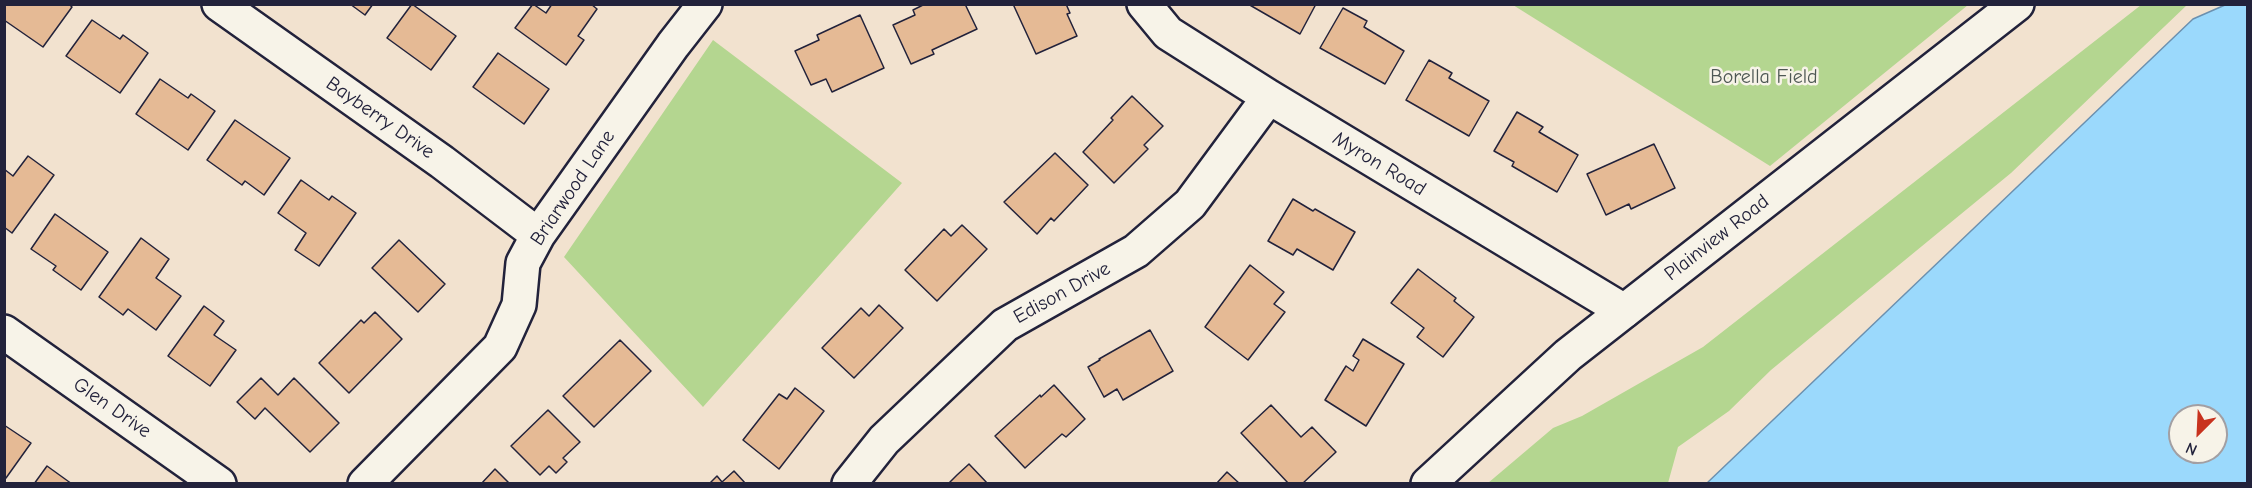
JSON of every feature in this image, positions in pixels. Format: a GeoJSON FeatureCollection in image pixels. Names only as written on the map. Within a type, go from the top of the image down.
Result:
{"type":"FeatureCollection","features":[{"type":"Feature","properties":{"kind":"street","name":"Bayberry Drive"},"geometry":{"type":"LineString","coordinates":[[219,4],[442,162],[538,235]]}},
{"type":"Feature","properties":{"kind":"street","name":"Briarwood Lane"},"geometry":{"type":"LineString","coordinates":[[365,483],[500,347],[519,305],[523,263],[538,235],[673,45],[705,4]]}},
{"type":"Feature","properties":{"kind":"street","name":"Myron Road"},"geometry":{"type":"LineString","coordinates":[[1144,4],[1167,33],[1624,311]]}},
{"type":"Feature","properties":{"kind":"street","name":"Plainview Road"},"geometry":{"type":"LineString","coordinates":[[1428,483],[1568,355],[2017,4]]}},
{"type":"Feature","properties":{"kind":"street","name":"Edison Drive"},"geometry":{"type":"LineString","coordinates":[[849,483],[884,440],[1005,325],[1136,251],[1190,204],[1269,97]]}},
{"type":"Feature","properties":{"kind":"street","name":"Glen Drive"},"geometry":{"type":"LineString","coordinates":[[4,332],[219,483]]}},
{"type":"Feature","properties":{"kind":"green space","name":"Borella Field"},"geometry":{"type":"Polygon","coordinates":[[[1513,5],[1968,5],[1770,166],[1513,5]]]}},
{"type":"Feature","properties":{"kind":"green space"},"geometry":{"type":"Polygon","coordinates":[[[2141,5],[2187,5],[2011,173],[1771,370],[1729,411],[1678,447],[1668,483],[1488,483],[1553,428],[1582,416],[1703,347],[2141,5]]]}},
{"type":"Feature","properties":{"kind":"green space"},"geometry":{"type":"Polygon","coordinates":[[[713,40],[902,183],[703,407],[564,257],[713,40]]]}},
{"type":"Feature","properties":{"kind":"water"},"geometry":{"type":"Polygon","coordinates":[[[2225,5],[2248,5],[2247,483],[1707,483],[2193,19],[2225,5]]]}},
{"type":"Feature","properties":{"kind":"building"},"geometry":{"type":"Polygon","coordinates":[[[4,4],[69,4],[72,7],[43,47],[4,20],[4,4]]]}},
{"type":"Feature","properties":{"kind":"building"},"geometry":{"type":"Polygon","coordinates":[[[350,4],[373,4],[365,15],[350,4]]]}},
{"type":"Feature","properties":{"kind":"building"},"geometry":{"type":"Polygon","coordinates":[[[412,4],[456,36],[431,70],[387,38],[412,4]]]}},
{"type":"Feature","properties":{"kind":"building"},"geometry":{"type":"Polygon","coordinates":[[[533,4],[546,13],[552,4],[591,4],[597,9],[578,36],[584,40],[566,65],[515,28],[533,4]]]}},
{"type":"Feature","properties":{"kind":"building"},"geometry":{"type":"Polygon","coordinates":[[[925,4],[965,4],[977,29],[932,50],[934,54],[911,64],[893,25],[915,15],[913,10],[925,4]]]}},
{"type":"Feature","properties":{"kind":"building"},"geometry":{"type":"Polygon","coordinates":[[[1013,4],[1066,4],[1070,13],[1067,14],[1077,36],[1036,54],[1013,4]]]}},
{"type":"Feature","properties":{"kind":"building"},"geometry":{"type":"Polygon","coordinates":[[[1248,4],[1316,4],[1300,34],[1248,4]]]}},
{"type":"Feature","properties":{"kind":"building"},"geometry":{"type":"Polygon","coordinates":[[[1343,8],[1367,21],[1364,27],[1404,51],[1385,84],[1320,48],[1343,8]]]}},
{"type":"Feature","properties":{"kind":"building"},"geometry":{"type":"Polygon","coordinates":[[[860,15],[884,68],[832,92],[826,79],[811,85],[795,51],[819,40],[817,35],[860,15]]]}},
{"type":"Feature","properties":{"kind":"building"},"geometry":{"type":"Polygon","coordinates":[[[92,20],[120,39],[123,35],[148,53],[120,93],[66,56],[92,20]]]}},
{"type":"Feature","properties":{"kind":"building"},"geometry":{"type":"Polygon","coordinates":[[[498,53],[549,89],[524,124],[473,87],[498,53]]]}},
{"type":"Feature","properties":{"kind":"building"},"geometry":{"type":"Polygon","coordinates":[[[1429,60],[1452,73],[1449,78],[1489,101],[1469,136],[1406,100],[1429,60]]]}},
{"type":"Feature","properties":{"kind":"building"},"geometry":{"type":"Polygon","coordinates":[[[160,79],[188,98],[191,94],[215,111],[188,150],[136,114],[160,79]]]}},
{"type":"Feature","properties":{"kind":"building"},"geometry":{"type":"Polygon","coordinates":[[[1132,96],[1163,126],[1144,145],[1148,149],[1114,183],[1083,152],[1132,96]]]}},
{"type":"Feature","properties":{"kind":"building"},"geometry":{"type":"Polygon","coordinates":[[[1517,112],[1543,127],[1539,132],[1578,155],[1557,192],[1512,166],[1514,162],[1494,151],[1517,112]]]}},
{"type":"Feature","properties":{"kind":"building"},"geometry":{"type":"Polygon","coordinates":[[[235,120],[290,158],[264,195],[245,181],[242,185],[207,160],[235,120]]]}},
{"type":"Feature","properties":{"kind":"building"},"geometry":{"type":"Polygon","coordinates":[[[1654,144],[1675,188],[1631,209],[1629,204],[1606,215],[1587,174],[1654,144]]]}},
{"type":"Feature","properties":{"kind":"building"},"geometry":{"type":"Polygon","coordinates":[[[1055,153],[1088,185],[1054,221],[1051,218],[1037,234],[1004,202],[1055,153]]]}},
{"type":"Feature","properties":{"kind":"building"},"geometry":{"type":"Polygon","coordinates":[[[28,156],[54,175],[12,233],[4,227],[4,169],[13,176],[28,156]]]}},
{"type":"Feature","properties":{"kind":"building"},"geometry":{"type":"Polygon","coordinates":[[[301,180],[329,200],[332,196],[356,213],[319,266],[295,250],[306,233],[278,213],[301,180]]]}},
{"type":"Feature","properties":{"kind":"building"},"geometry":{"type":"Polygon","coordinates":[[[1293,199],[1355,232],[1333,270],[1297,249],[1293,255],[1268,241],[1293,199]]]}},
{"type":"Feature","properties":{"kind":"building"},"geometry":{"type":"Polygon","coordinates":[[[55,214],[108,252],[81,290],[53,270],[56,266],[31,249],[55,214]]]}},
{"type":"Feature","properties":{"kind":"building"},"geometry":{"type":"Polygon","coordinates":[[[962,225],[987,249],[937,301],[905,270],[944,229],[951,236],[962,225]]]}},
{"type":"Feature","properties":{"kind":"building"},"geometry":{"type":"Polygon","coordinates":[[[141,238],[169,259],[156,278],[181,296],[156,330],[128,309],[123,315],[99,297],[141,238]]]}},
{"type":"Feature","properties":{"kind":"building"},"geometry":{"type":"Polygon","coordinates":[[[399,240],[445,284],[418,312],[372,268],[399,240]]]}},
{"type":"Feature","properties":{"kind":"building"},"geometry":{"type":"Polygon","coordinates":[[[1250,265],[1284,292],[1274,304],[1285,312],[1248,360],[1205,327],[1250,265]]]}},
{"type":"Feature","properties":{"kind":"building"},"geometry":{"type":"Polygon","coordinates":[[[1418,269],[1456,298],[1454,301],[1474,317],[1443,357],[1417,337],[1424,328],[1391,303],[1418,269]]]}},
{"type":"Feature","properties":{"kind":"building"},"geometry":{"type":"Polygon","coordinates":[[[879,305],[903,328],[854,378],[822,348],[861,308],[869,316],[879,305]]]}},
{"type":"Feature","properties":{"kind":"building"},"geometry":{"type":"Polygon","coordinates":[[[204,306],[224,321],[214,335],[236,350],[210,386],[168,356],[204,306]]]}},
{"type":"Feature","properties":{"kind":"building"},"geometry":{"type":"Polygon","coordinates":[[[375,312],[402,339],[349,393],[319,363],[361,320],[364,323],[375,312]]]}},
{"type":"Feature","properties":{"kind":"building"},"geometry":{"type":"Polygon","coordinates":[[[1150,330],[1173,371],[1123,400],[1117,389],[1104,397],[1088,367],[1150,330]]]}},
{"type":"Feature","properties":{"kind":"building"},"geometry":{"type":"Polygon","coordinates":[[[1363,339],[1404,364],[1366,426],[1325,400],[1346,366],[1353,371],[1359,360],[1353,356],[1363,339]]]}},
{"type":"Feature","properties":{"kind":"building"},"geometry":{"type":"Polygon","coordinates":[[[620,340],[651,371],[594,427],[563,396],[620,340]]]}},
{"type":"Feature","properties":{"kind":"building"},"geometry":{"type":"Polygon","coordinates":[[[261,378],[278,395],[294,378],[339,423],[310,452],[265,408],[255,419],[237,402],[261,378]]]}},
{"type":"Feature","properties":{"kind":"building"},"geometry":{"type":"Polygon","coordinates":[[[1054,385],[1085,419],[1066,437],[1062,434],[1025,468],[995,436],[1054,385]]]}},
{"type":"Feature","properties":{"kind":"building"},"geometry":{"type":"Polygon","coordinates":[[[795,388],[824,411],[779,469],[743,440],[779,394],[787,399],[795,388]]]}},
{"type":"Feature","properties":{"kind":"building"},"geometry":{"type":"Polygon","coordinates":[[[1271,405],[1301,437],[1312,427],[1336,452],[1302,484],[1289,484],[1241,433],[1271,405]]]}},
{"type":"Feature","properties":{"kind":"building"},"geometry":{"type":"Polygon","coordinates":[[[548,410],[580,442],[563,458],[567,462],[556,473],[549,466],[540,475],[511,446],[548,410]]]}},
{"type":"Feature","properties":{"kind":"building"},"geometry":{"type":"Polygon","coordinates":[[[4,425],[31,443],[6,478],[4,477],[4,425]]]}},
{"type":"Feature","properties":{"kind":"building"},"geometry":{"type":"Polygon","coordinates":[[[969,464],[988,484],[948,484],[957,475],[969,464]]]}},
{"type":"Feature","properties":{"kind":"building"},"geometry":{"type":"Polygon","coordinates":[[[47,466],[72,484],[34,484],[47,466]]]}},
{"type":"Feature","properties":{"kind":"building"},"geometry":{"type":"Polygon","coordinates":[[[495,469],[510,484],[481,484],[495,469]]]}},
{"type":"Feature","properties":{"kind":"building"},"geometry":{"type":"Polygon","coordinates":[[[734,471],[746,484],[709,484],[717,476],[722,482],[734,471]]]}},
{"type":"Feature","properties":{"kind":"building"},"geometry":{"type":"Polygon","coordinates":[[[1227,472],[1240,484],[1216,484],[1227,472]]]}}]}
